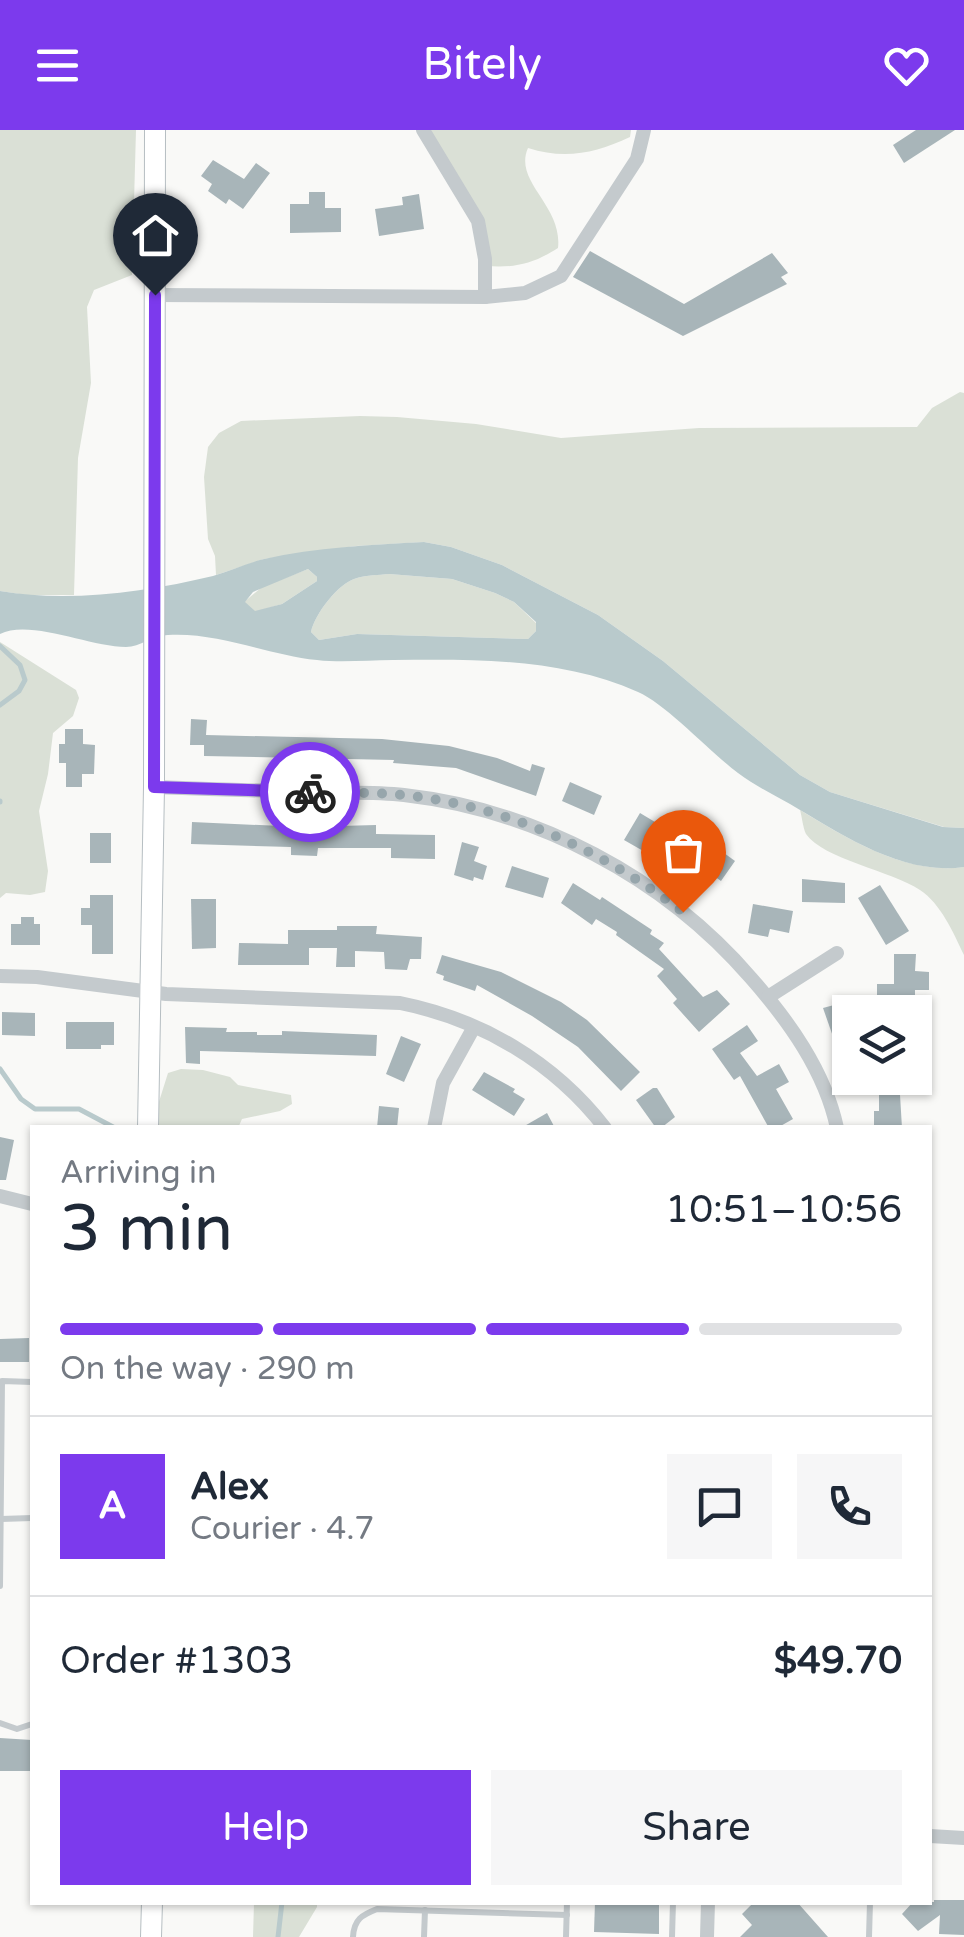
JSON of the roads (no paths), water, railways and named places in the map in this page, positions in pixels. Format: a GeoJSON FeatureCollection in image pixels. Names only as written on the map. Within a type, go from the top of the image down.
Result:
{"type":"FeatureCollection","features":[{"type":"Feature","properties":{"kind":"street"},"geometry":{"type":"LineString","coordinates":[[148,1125],[154,787],[155,130]]}},
{"type":"Feature","properties":{"kind":"street"},"geometry":{"type":"LineString","coordinates":[[423,130],[478,222],[485,258],[485,296]]}},
{"type":"Feature","properties":{"kind":"street"},"geometry":{"type":"LineString","coordinates":[[155,295],[485,296],[525,292],[561,276],[637,159],[644,130]]}},
{"type":"Feature","properties":{"kind":"street"},"geometry":{"type":"LineString","coordinates":[[154,787],[402,795],[520,822],[580,848],[652,888],[713,938],[768,997],[810,1059],[836,1125]]}},
{"type":"Feature","properties":{"kind":"street"},"geometry":{"type":"LineString","coordinates":[[768,997],[837,953]]}},
{"type":"Feature","properties":{"kind":"street"},"geometry":{"type":"LineString","coordinates":[[0,976],[150,991],[400,1002],[450,1016],[548,1067],[575,1090],[603,1125]]}},
{"type":"Feature","properties":{"kind":"street"},"geometry":{"type":"LineString","coordinates":[[435,1125],[444,1083],[474,1027]]}},
{"type":"Feature","properties":{"kind":"street"},"geometry":{"type":"LineString","coordinates":[[0,1196],[30,1204]]}},
{"type":"Feature","properties":{"kind":"street"},"geometry":{"type":"LineString","coordinates":[[932,1836],[964,1838]]}},
{"type":"Feature","properties":{"kind":"street"},"geometry":{"type":"LineString","coordinates":[[151,1937],[152,1905]]}},
{"type":"Feature","properties":{"kind":"street"},"geometry":{"type":"LineString","coordinates":[[707,1937],[708,1905]]}},
{"type":"Feature","properties":{"kind":"lane"},"geometry":{"type":"LineString","coordinates":[[0,1586],[2,1382],[30,1382]]}},
{"type":"Feature","properties":{"kind":"lane"},"geometry":{"type":"LineString","coordinates":[[1,1514],[30,1518]]}},
{"type":"Feature","properties":{"kind":"lane"},"geometry":{"type":"LineString","coordinates":[[0,1723],[17,1728],[30,1725]]}},
{"type":"Feature","properties":{"kind":"lane"},"geometry":{"type":"LineString","coordinates":[[566,1937],[567,1905]]}},
{"type":"Feature","properties":{"kind":"lane"},"geometry":{"type":"LineString","coordinates":[[672,1937],[673,1905]]}},
{"type":"Feature","properties":{"kind":"lane"},"geometry":{"type":"LineString","coordinates":[[869,1937],[870,1905]]}},
{"type":"Feature","properties":{"kind":"lane"},"geometry":{"type":"LineString","coordinates":[[353,1937],[361,1915],[378,1909],[567,1915]]}},
{"type":"Feature","properties":{"kind":"lane"},"geometry":{"type":"LineString","coordinates":[[424,1937],[425,1910]]}},
{"type":"Feature","properties":{"kind":"waterway"},"geometry":{"type":"LineString","coordinates":[[0,646],[20,665],[25,680],[19,691],[0,705]]}},
{"type":"Feature","properties":{"kind":"waterway"},"geometry":{"type":"LineString","coordinates":[[0,1069],[21,1099],[35,1109],[79,1109],[109,1125]]}},
{"type":"Feature","properties":{"kind":"waterway"},"geometry":{"type":"LineString","coordinates":[[278,1937],[282,1905]]}}]}
